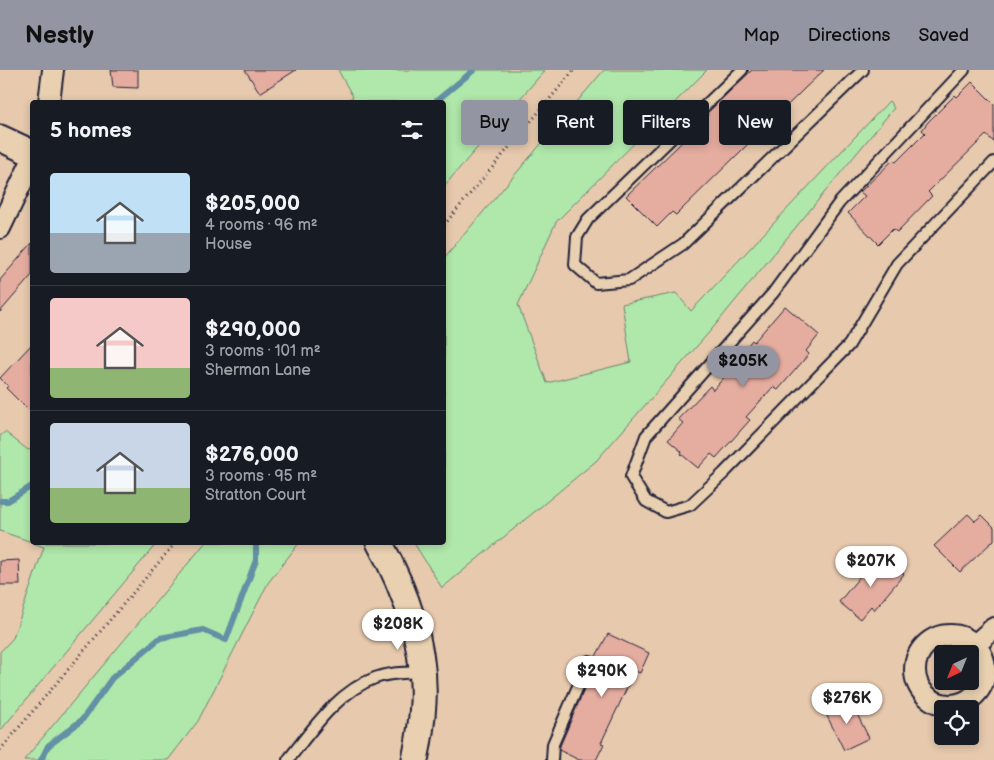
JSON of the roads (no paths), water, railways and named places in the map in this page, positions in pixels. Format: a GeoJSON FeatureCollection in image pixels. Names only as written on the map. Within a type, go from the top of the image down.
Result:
{"type":"FeatureCollection","features":[{"type":"Feature","properties":{"kind":"street"},"geometry":{"type":"LineString","coordinates":[[49,100],[53,70]]}},
{"type":"Feature","properties":{"kind":"street"},"geometry":{"type":"LineString","coordinates":[[0,138],[30,152]]}},
{"type":"Feature","properties":{"kind":"street"},"geometry":{"type":"LineString","coordinates":[[0,228],[30,165]]}},
{"type":"Feature","properties":{"kind":"street"},"geometry":{"type":"LineString","coordinates":[[379,545],[404,595],[413,625],[421,672],[423,701],[421,729],[415,760]]}},
{"type":"Feature","properties":{"kind":"street"},"geometry":{"type":"LineString","coordinates":[[975,645],[994,628]]}},
{"type":"Feature","properties":{"kind":"lane"},"geometry":{"type":"LineString","coordinates":[[742,70],[588,218],[577,237],[575,265],[596,283],[629,280],[683,244],[863,70]]}},
{"type":"Feature","properties":{"kind":"lane"},"geometry":{"type":"LineString","coordinates":[[964,70],[839,203],[772,293],[646,436],[631,477],[646,501],[666,512],[690,505],[724,473],[849,345],[897,264],[994,162]]}},
{"type":"Feature","properties":{"kind":"lane"},"geometry":{"type":"LineString","coordinates":[[552,760],[553,744],[589,661]]}},
{"type":"Feature","properties":{"kind":"lane"},"geometry":{"type":"LineString","coordinates":[[288,760],[339,700],[355,687],[376,677],[398,673],[421,672]]}},
{"type":"Feature","properties":{"kind":"waterway"},"geometry":{"type":"LineString","coordinates":[[437,100],[474,70]]}},
{"type":"Feature","properties":{"kind":"waterway"},"geometry":{"type":"LineString","coordinates":[[0,501],[8,501],[30,487]]}},
{"type":"Feature","properties":{"kind":"waterway"},"geometry":{"type":"LineString","coordinates":[[41,760],[48,746],[82,720],[112,678],[160,638],[203,630],[226,640],[256,560],[256,545]]}}]}
